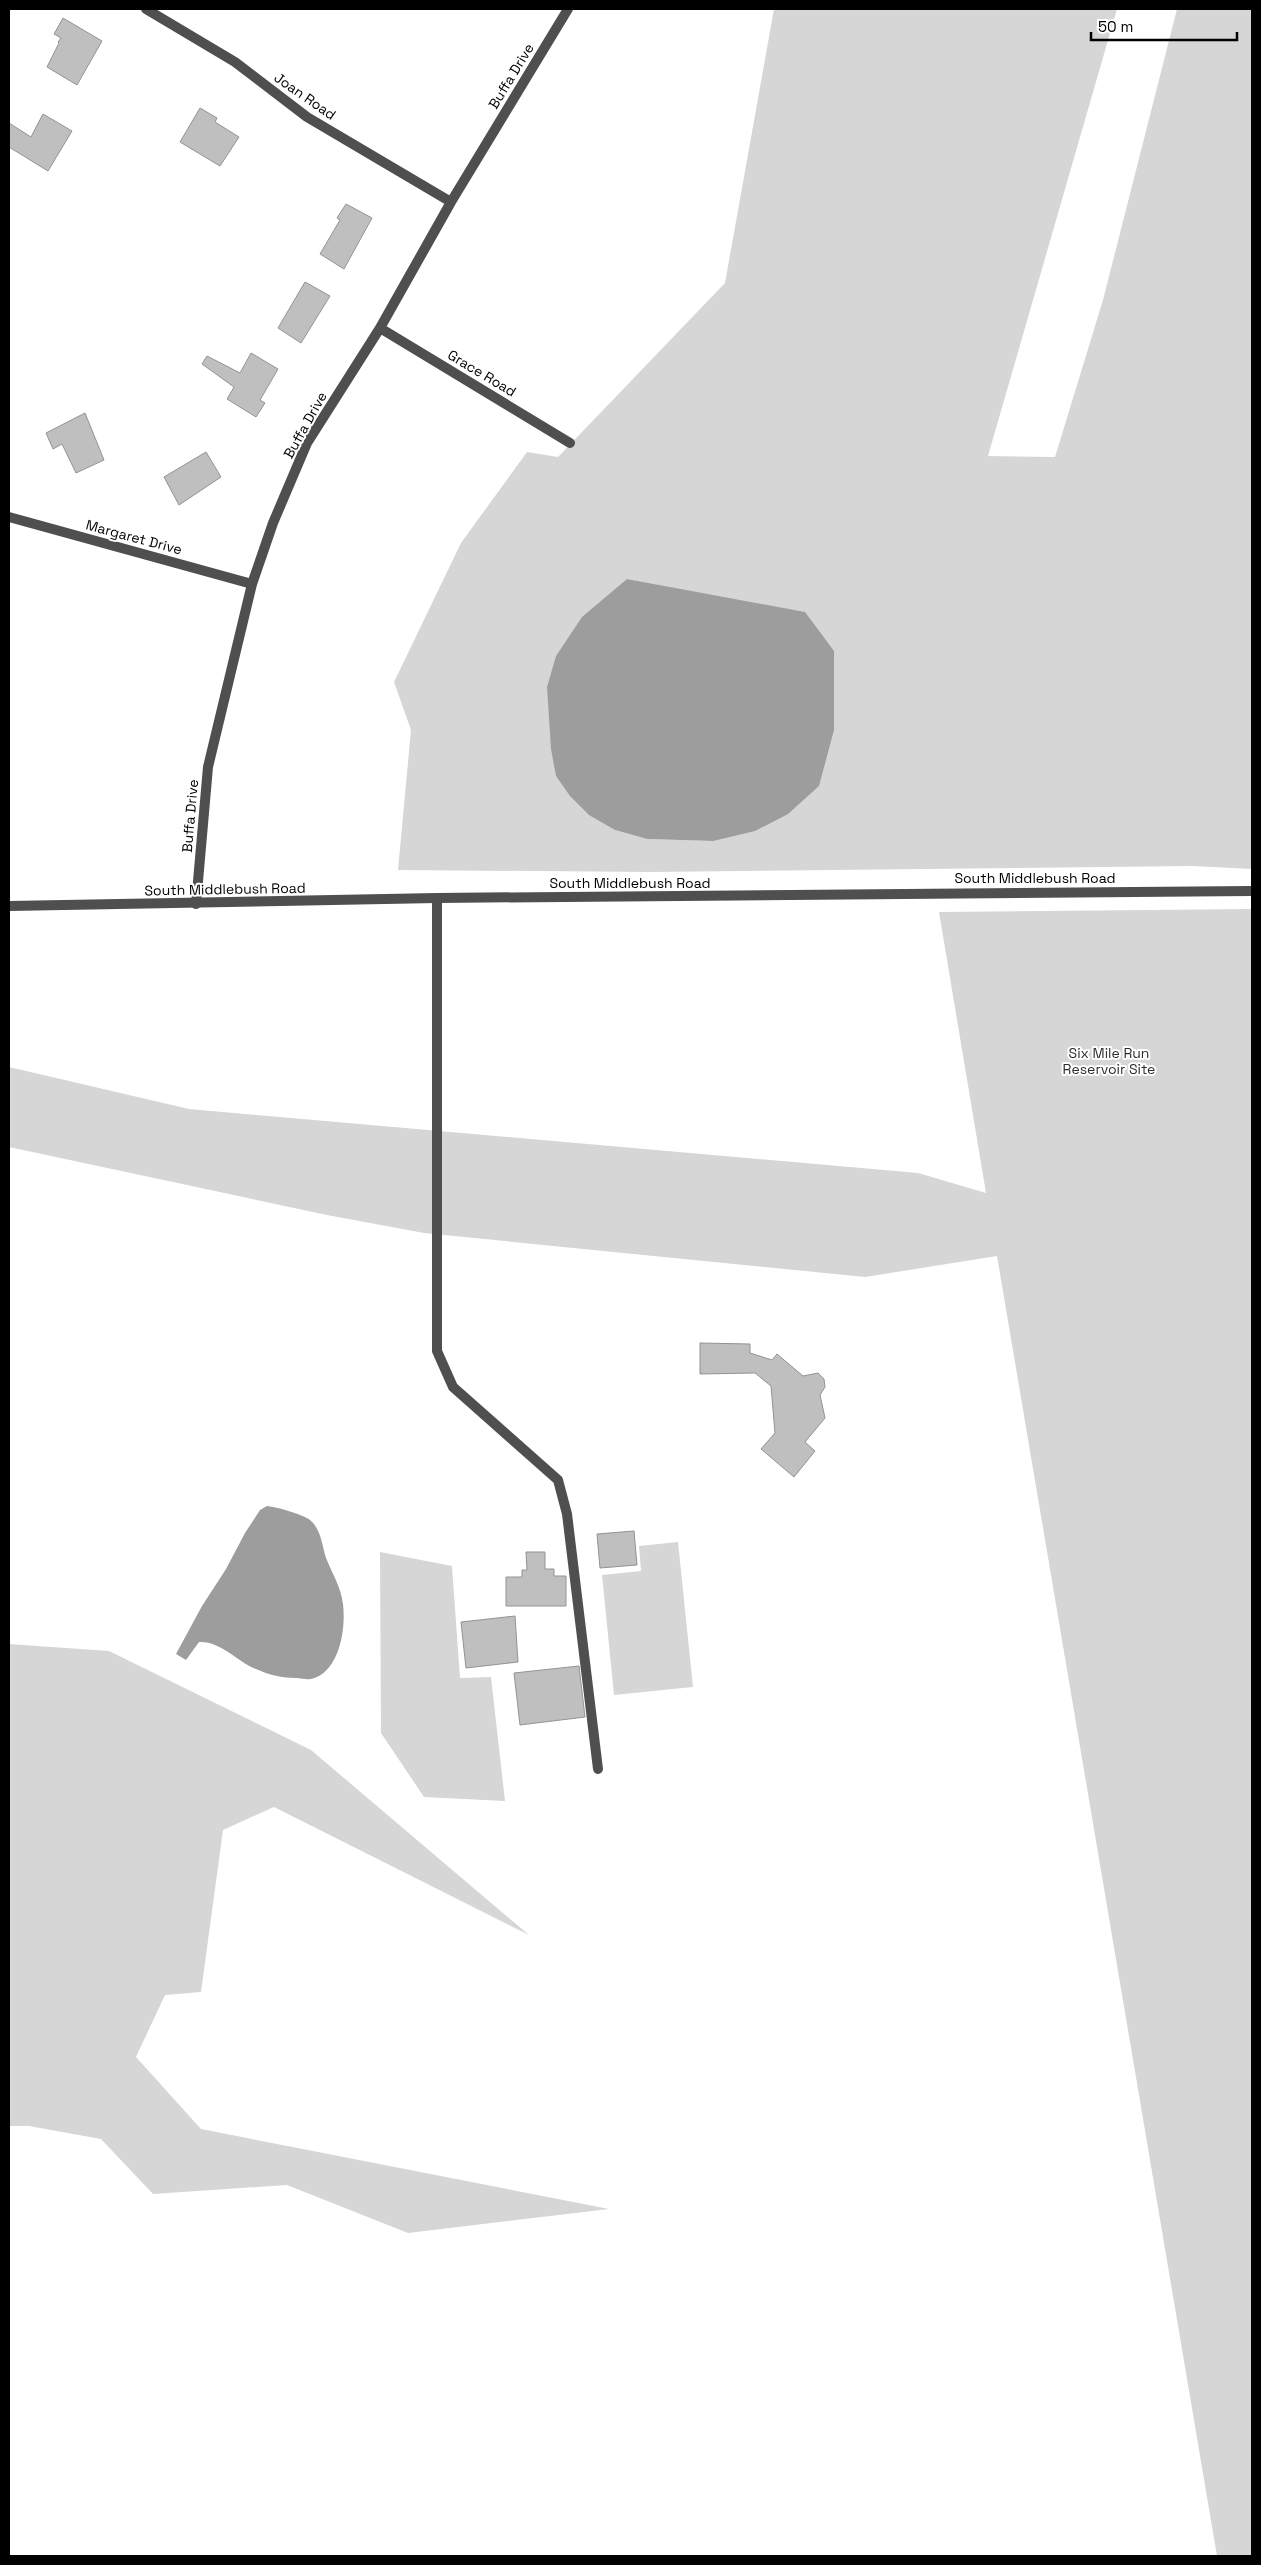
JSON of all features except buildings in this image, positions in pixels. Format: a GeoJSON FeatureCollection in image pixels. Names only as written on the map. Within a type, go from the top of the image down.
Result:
{"type":"FeatureCollection","features":[{"type":"Feature","properties":{"kind":"street","name":"Joan Road"},"geometry":{"type":"LineString","coordinates":[[146,9],[235,62],[307,117],[451,202]]}},
{"type":"Feature","properties":{"kind":"street","name":"Buffa Drive"},"geometry":{"type":"LineString","coordinates":[[196,904],[208,767],[252,584],[273,523],[307,443],[380,328],[451,202],[568,9]]}},
{"type":"Feature","properties":{"kind":"street","name":"Grace Road"},"geometry":{"type":"LineString","coordinates":[[380,328],[570,443]]}},
{"type":"Feature","properties":{"kind":"street","name":"Margaret Drive"},"geometry":{"type":"LineString","coordinates":[[9,517],[252,584]]}},
{"type":"Feature","properties":{"kind":"street","name":"South Middlebush Road"},"geometry":{"type":"LineString","coordinates":[[9,906],[437,898],[1252,891]]}},
{"type":"Feature","properties":{"kind":"street"},"geometry":{"type":"LineString","coordinates":[[437,898],[437,1351],[453,1387],[558,1480],[568,1514],[598,1769]]}},
{"type":"Feature","properties":{"kind":"green space"},"geometry":{"type":"Polygon","coordinates":[[[774,9],[1117,9],[988,456],[1055,457],[1103,300],[1177,9],[1252,9],[1252,869],[1192,866],[651,872],[398,870],[411,730],[394,682],[461,543],[527,452],[558,457],[725,283],[774,9]],[[627,579],[615,830],[647,839],[713,841],[658,585],[627,579]]]}},
{"type":"Feature","properties":{"kind":"green space","name":"Six Mile Run Reservoir Site"},"geometry":{"type":"Polygon","coordinates":[[[1252,909],[1252,2556],[1217,2556],[997,1256],[865,1277],[424,1233],[327,1215],[9,1147],[9,1067],[189,1109],[918,1173],[986,1193],[939,912],[1252,909]]]}},
{"type":"Feature","properties":{"kind":"green space"},"geometry":{"type":"Polygon","coordinates":[[[678,1542],[693,1687],[614,1695],[602,1575],[641,1571],[639,1546],[678,1542]]]}},
{"type":"Feature","properties":{"kind":"green space"},"geometry":{"type":"Polygon","coordinates":[[[380,1552],[452,1566],[460,1678],[491,1677],[505,1801],[424,1797],[381,1733],[380,1552]]]}},
{"type":"Feature","properties":{"kind":"green space"},"geometry":{"type":"Polygon","coordinates":[[[9,1644],[109,1651],[311,1750],[529,1935],[274,1807],[223,1830],[201,1992],[165,1995],[136,2057],[201,2129],[609,2209],[408,2233],[287,2185],[153,2194],[101,2139],[29,2126],[9,2126],[9,1644]]]}},
{"type":"Feature","properties":{"kind":"shaded area"},"geometry":{"type":"Polygon","coordinates":[[[627,579],[805,612],[834,651],[834,730],[819,786],[788,814],[755,831],[713,841],[647,839],[615,830],[589,815],[570,796],[556,776],[551,749],[547,687],[556,656],[582,617],[627,579]]]}},
{"type":"Feature","properties":{"kind":"shaded area"},"geometry":{"type":"Polygon","coordinates":[[[267,1506],[296,1513],[314,1524],[342,1598],[344,1614],[342,1636],[335,1659],[321,1675],[311,1679],[276,1676],[266,1673],[249,1666],[221,1648],[207,1643],[199,1642],[186,1660],[176,1654],[245,1533],[260,1510],[267,1506]]]}}]}
